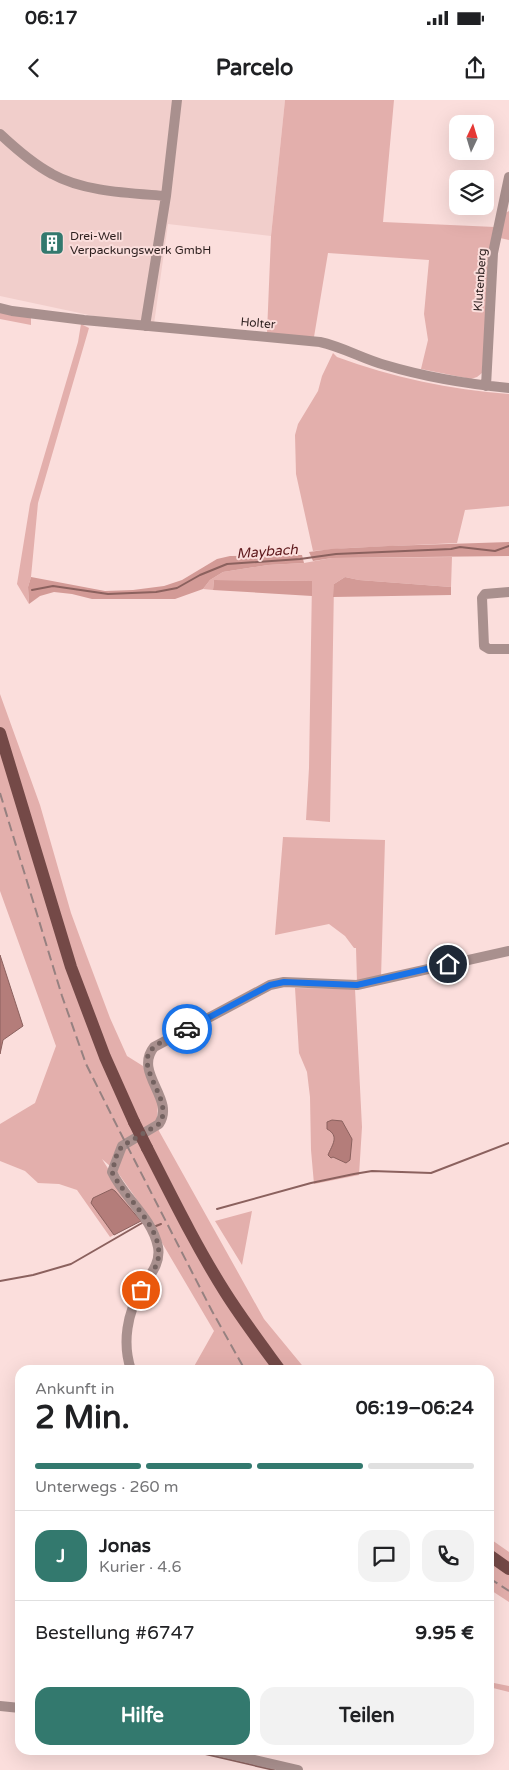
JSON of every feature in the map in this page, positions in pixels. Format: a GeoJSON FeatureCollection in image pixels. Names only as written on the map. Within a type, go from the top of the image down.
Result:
{"type":"FeatureCollection","features":[{"type":"Feature","properties":{"kind":"main road"},"geometry":{"type":"LineString","coordinates":[[0,733],[77,985],[105,1057],[134,1122],[183,1218],[249,1329],[276,1365]]}},
{"type":"Feature","properties":{"kind":"main road"},"geometry":{"type":"LineString","coordinates":[[494,1558],[509,1568]]}},
{"type":"Feature","properties":{"kind":"street"},"geometry":{"type":"LineString","coordinates":[[145,326],[166,196],[177,100]]}},
{"type":"Feature","properties":{"kind":"street"},"geometry":{"type":"LineString","coordinates":[[0,134],[22,154],[53,175],[94,189],[166,196]]}},
{"type":"Feature","properties":{"kind":"street","name":"Klutenberg"},"geometry":{"type":"LineString","coordinates":[[486,386],[493,254],[509,177]]}},
{"type":"Feature","properties":{"kind":"street","name":"Holter"},"geometry":{"type":"LineString","coordinates":[[0,308],[12,312],[333,344],[385,366],[486,386],[509,388]]}},
{"type":"Feature","properties":{"kind":"street"},"geometry":{"type":"LineString","coordinates":[[509,592],[485,594],[482,598],[484,646],[489,649],[509,649]]}},
{"type":"Feature","properties":{"kind":"street"},"geometry":{"type":"LineString","coordinates":[[130,1365],[126,1347],[128,1320],[137,1297],[156,1265],[158,1249],[156,1239],[147,1220],[120,1186],[112,1172],[117,1154],[122,1146],[162,1121],[163,1104],[148,1068],[149,1054],[154,1047],[270,985],[284,982],[357,985],[509,951]]}},
{"type":"Feature","properties":{"kind":"street"},"geometry":{"type":"LineString","coordinates":[[0,1706],[15,1708]]}},
{"type":"Feature","properties":{"kind":"street"},"geometry":{"type":"LineString","coordinates":[[234,1755],[298,1770]]}},
{"type":"Feature","properties":{"kind":"shaded area"},"geometry":{"type":"Polygon","coordinates":[[[0,100],[285,100],[271,236],[168,224],[154,324],[103,318],[0,296],[0,100]]]}},
{"type":"Feature","properties":{"kind":"shaded area"},"geometry":{"type":"Polygon","coordinates":[[[285,100],[394,100],[383,222],[495,227],[482,373],[477,377],[471,379],[421,369],[428,340],[424,314],[429,260],[328,253],[314,337],[267,333],[271,236],[285,100]]]}},
{"type":"Feature","properties":{"kind":"shaded area"},"geometry":{"type":"Polygon","coordinates":[[[509,211],[509,240],[500,238],[505,213],[509,211]]]}},
{"type":"Feature","properties":{"kind":"shaded area"},"geometry":{"type":"Polygon","coordinates":[[[0,312],[31,317],[31,325],[0,319],[0,312]]]}},
{"type":"Feature","properties":{"kind":"shaded area"},"geometry":{"type":"Polygon","coordinates":[[[81,324],[89,328],[38,503],[31,577],[28,587],[29,604],[17,584],[30,504],[78,342],[81,324]]]}},
{"type":"Feature","properties":{"kind":"shaded area"},"geometry":{"type":"Polygon","coordinates":[[[333,353],[337,357],[358,364],[422,382],[509,394],[509,506],[465,510],[457,543],[313,551],[296,474],[295,435],[298,424],[318,391],[322,376],[333,353]]]}},
{"type":"Feature","properties":{"kind":"shaded area"},"geometry":{"type":"Polygon","coordinates":[[[509,542],[509,556],[332,558],[313,561],[309,552],[388,546],[509,542]]]}},
{"type":"Feature","properties":{"kind":"shaded area"},"geometry":{"type":"Polygon","coordinates":[[[302,555],[304,563],[268,565],[223,572],[210,580],[203,589],[175,599],[92,599],[54,592],[40,596],[29,604],[28,587],[31,577],[105,591],[133,590],[164,586],[182,580],[217,559],[230,556],[302,555]]]}},
{"type":"Feature","properties":{"kind":"shaded area"},"geometry":{"type":"Polygon","coordinates":[[[452,557],[451,587],[359,580],[345,577],[334,584],[330,822],[306,820],[309,768],[312,581],[214,580],[213,590],[203,589],[210,580],[223,572],[268,565],[304,563],[332,558],[452,557]]]}},
{"type":"Feature","properties":{"kind":"shaded area"},"geometry":{"type":"Polygon","coordinates":[[[345,577],[359,580],[451,587],[451,595],[333,597],[334,584],[345,577]]]}},
{"type":"Feature","properties":{"kind":"shaded area"},"geometry":{"type":"Polygon","coordinates":[[[214,580],[312,581],[312,596],[213,590],[214,580]]]}},
{"type":"Feature","properties":{"kind":"shaded area"},"geometry":{"type":"Polygon","coordinates":[[[0,694],[40,805],[71,913],[110,1018],[127,1056],[143,1066],[158,1104],[157,1120],[159,1131],[264,1319],[302,1365],[195,1365],[214,1331],[135,1197],[118,1173],[102,1159],[141,1221],[110,1237],[77,1190],[59,1184],[38,1183],[25,1171],[0,1161],[0,1124],[35,1103],[56,1046],[0,891],[0,694]]]}},
{"type":"Feature","properties":{"kind":"shaded area"},"geometry":{"type":"Polygon","coordinates":[[[283,837],[385,840],[381,978],[357,982],[356,948],[345,936],[329,924],[275,935],[283,837]]]}},
{"type":"Feature","properties":{"kind":"shaded area"},"geometry":{"type":"Polygon","coordinates":[[[0,955],[23,1026],[3,1040],[0,1054],[0,955]]]}},
{"type":"Feature","properties":{"kind":"shaded area"},"geometry":{"type":"Polygon","coordinates":[[[295,988],[355,989],[362,1127],[359,1175],[314,1184],[310,1097],[307,1072],[299,1053],[295,988]]]}},
{"type":"Feature","properties":{"kind":"shaded area"},"geometry":{"type":"Polygon","coordinates":[[[332,1120],[342,1121],[352,1139],[350,1160],[346,1163],[333,1157],[331,1158],[328,1155],[334,1138],[327,1129],[327,1122],[332,1120]]]}},
{"type":"Feature","properties":{"kind":"shaded area"},"geometry":{"type":"Polygon","coordinates":[[[112,1189],[141,1221],[114,1235],[91,1203],[93,1198],[112,1189]]]}},
{"type":"Feature","properties":{"kind":"shaded area"},"geometry":{"type":"Polygon","coordinates":[[[252,1211],[242,1265],[215,1221],[252,1211]]]}},
{"type":"Feature","properties":{"kind":"shaded area"},"geometry":{"type":"Polygon","coordinates":[[[494,1542],[509,1552],[509,1602],[494,1592],[494,1542]]]}},
{"type":"Feature","properties":{"kind":"shaded area"},"geometry":{"type":"Polygon","coordinates":[[[494,1683],[509,1686],[509,1692],[494,1688],[494,1683]]]}},
{"type":"Feature","properties":{"kind":"waterway","name":"Maybach"},"geometry":{"type":"LineString","coordinates":[[32,590],[53,586],[108,594],[156,592],[177,588],[200,575],[227,564],[300,559],[336,554],[460,547],[495,551],[509,546]]}},
{"type":"Feature","properties":{"kind":"waterway"},"geometry":{"type":"LineString","coordinates":[[217,1209],[311,1183],[354,1174],[372,1171],[431,1173],[509,1143]]}},
{"type":"Feature","properties":{"kind":"waterway"},"geometry":{"type":"LineString","coordinates":[[0,1281],[33,1275],[71,1264],[142,1223]]}},
{"type":"Feature","properties":{"kind":"waterway"},"geometry":{"type":"LineString","coordinates":[[156,1226],[161,1224]]}},
{"type":"Feature","properties":{"kind":"waterway"},"geometry":{"type":"LineString","coordinates":[[210,1755],[274,1770]]}},
{"type":"Feature","properties":{"kind":"railway"},"geometry":{"type":"LineString","coordinates":[[0,793],[62,996],[86,1064],[212,1311],[242,1365]]}},
{"type":"Feature","properties":{"kind":"railway"},"geometry":{"type":"LineString","coordinates":[[494,1581],[509,1591]]}},
{"type":"Feature","properties":{"kind":"way so far"},"geometry":{"type":"LineString","coordinates":[[141,1290],[158,1262],[156,1239],[147,1220],[114,1178],[112,1172],[117,1154],[122,1146],[162,1121],[163,1104],[148,1068],[149,1054],[154,1047],[187,1029]]}},
{"type":"Feature","properties":{"kind":"place","name":"Drei-Well Verpackungswerk GmbH"},"geometry":{"type":"Point","coordinates":[52,243]}},
{"type":"Feature","properties":{"kind":"route"},"geometry":{"type":"LineString","coordinates":[[187,1029],[270,985],[284,982],[320,985],[357,985],[448,964]]}}]}
